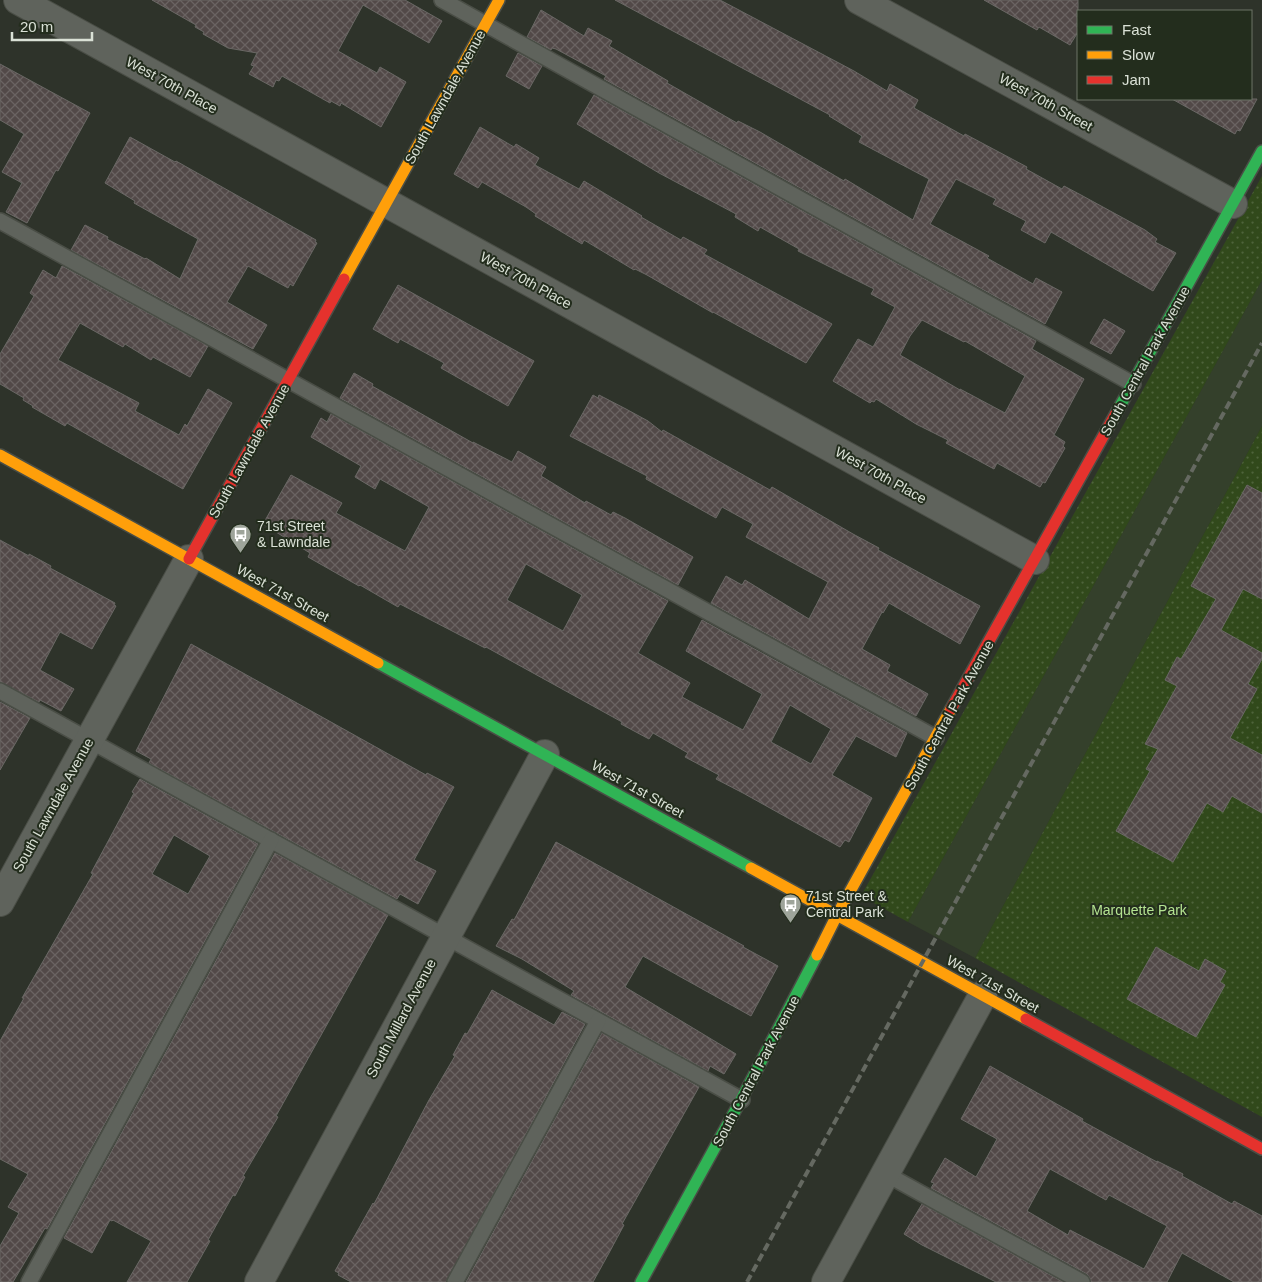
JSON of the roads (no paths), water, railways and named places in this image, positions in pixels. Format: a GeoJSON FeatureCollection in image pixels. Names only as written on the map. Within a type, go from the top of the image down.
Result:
{"type":"FeatureCollection","features":[{"type":"Feature","properties":{"kind":"street","name":"West 70th Place"},"geometry":{"type":"LineString","coordinates":[[18,0],[1035,560]]}},
{"type":"Feature","properties":{"kind":"street","name":"South Lawndale Avenue"},"geometry":{"type":"LineString","coordinates":[[0,902],[499,0]]}},
{"type":"Feature","properties":{"kind":"street","name":"West 70th Street"},"geometry":{"type":"LineString","coordinates":[[859,0],[1233,204]]}},
{"type":"Feature","properties":{"kind":"street","name":"South Central Park Avenue"},"geometry":{"type":"LineString","coordinates":[[641,1282],[742,1100],[814,964],[837,915],[1262,151]]}},
{"type":"Feature","properties":{"kind":"street","name":"West 71st Street"},"geometry":{"type":"LineString","coordinates":[[0,455],[1262,1149]]}},
{"type":"Feature","properties":{"kind":"street","name":"South Millard Avenue"},"geometry":{"type":"LineString","coordinates":[[259,1282],[545,754]]}},
{"type":"Feature","properties":{"kind":"street"},"geometry":{"type":"LineString","coordinates":[[826,1282],[983,995]]}},
{"type":"Feature","properties":{"kind":"lane"},"geometry":{"type":"LineString","coordinates":[[442,0],[1132,384]]}},
{"type":"Feature","properties":{"kind":"lane"},"geometry":{"type":"LineString","coordinates":[[0,220],[936,738]]}},
{"type":"Feature","properties":{"kind":"lane"},"geometry":{"type":"LineString","coordinates":[[0,691],[742,1100]]}},
{"type":"Feature","properties":{"kind":"lane"},"geometry":{"type":"LineString","coordinates":[[29,1282],[271,840]]}},
{"type":"Feature","properties":{"kind":"lane"},"geometry":{"type":"LineString","coordinates":[[455,1282],[598,1021]]}},
{"type":"Feature","properties":{"kind":"lane"},"geometry":{"type":"LineString","coordinates":[[886,1174],[1082,1282]]}},
{"type":"Feature","properties":{"kind":"railway"},"geometry":{"type":"LineString","coordinates":[[747,1282],[1262,343]]}},
{"type":"Feature","properties":{"kind":"place","name":"71st Street & Lawndale"},"geometry":{"type":"Point","coordinates":[241,553]}},
{"type":"Feature","properties":{"kind":"place","name":"71st Street & Central Park"},"geometry":{"type":"Point","coordinates":[790,923]}},
{"type":"Feature","properties":{"kind":"park label","name":"Marquette Park"},"geometry":{"type":"Point","coordinates":[1139,910]}}]}
